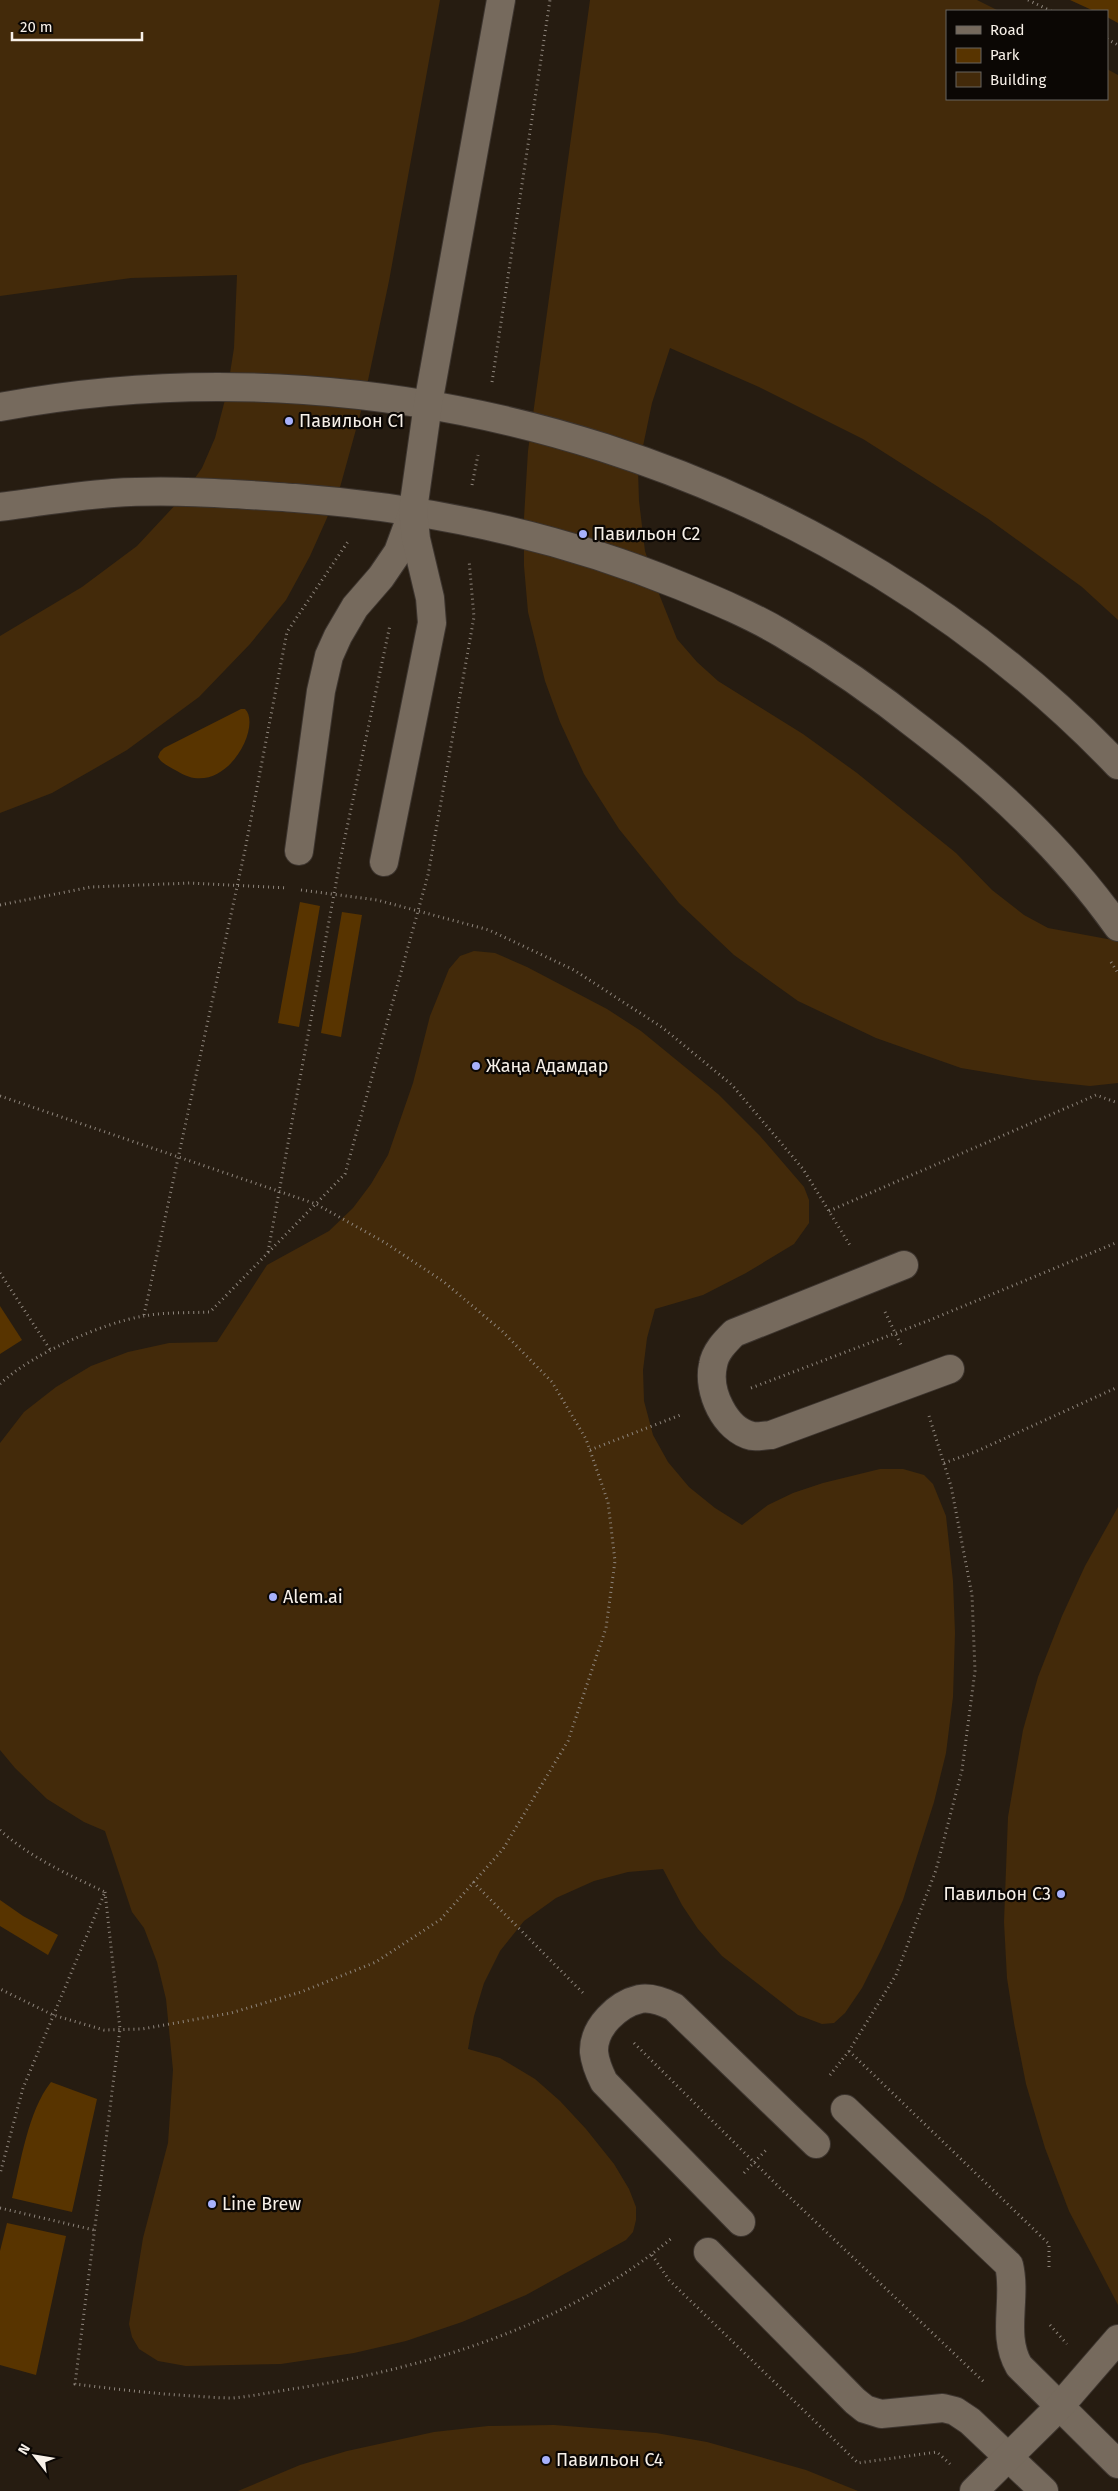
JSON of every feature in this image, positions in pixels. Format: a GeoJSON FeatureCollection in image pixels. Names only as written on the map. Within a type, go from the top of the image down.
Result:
{"type":"FeatureCollection","features":[{"type":"Feature","properties":{"kind":"lane"},"geometry":{"type":"LineString","coordinates":[[298,851],[321,691],[329,656],[355,607],[381,577],[398,552],[413,510],[428,404],[500,0]]}},
{"type":"Feature","properties":{"kind":"lane"},"geometry":{"type":"LineString","coordinates":[[0,407],[114,392],[213,387],[313,390],[428,404],[534,426],[637,457],[737,498],[832,545],[924,602],[1011,666],[1091,737],[1118,765]]}},
{"type":"Feature","properties":{"kind":"lane"},"geometry":{"type":"LineString","coordinates":[[0,507],[112,493],[199,492],[316,500],[413,510],[518,532],[565,544],[640,569],[712,598],[782,633],[898,712],[962,761],[1016,810],[1068,865],[1118,927]]}},
{"type":"Feature","properties":{"kind":"lane"},"geometry":{"type":"LineString","coordinates":[[384,862],[432,623],[430,598],[416,539],[413,510]]}},
{"type":"Feature","properties":{"kind":"lane"},"geometry":{"type":"LineString","coordinates":[[904,1265],[734,1333],[722,1345],[713,1364],[713,1382],[718,1401],[727,1420],[740,1432],[754,1437],[771,1434],[950,1368]]}},
{"type":"Feature","properties":{"kind":"lane"},"geometry":{"type":"LineString","coordinates":[[742,2222],[604,2082],[598,2069],[594,2050],[598,2033],[608,2018],[624,2005],[642,1999],[662,2001],[674,2007],[816,2144]]}},
{"type":"Feature","properties":{"kind":"lane"},"geometry":{"type":"LineString","coordinates":[[845,2109],[1009,2265],[1012,2277],[1010,2344],[1014,2356],[1020,2366],[1118,2464]]}},
{"type":"Feature","properties":{"kind":"lane"},"geometry":{"type":"LineString","coordinates":[[708,2252],[860,2405],[881,2414],[943,2408],[955,2411],[970,2421],[1044,2491]]}},
{"type":"Feature","properties":{"kind":"lane"},"geometry":{"type":"LineString","coordinates":[[974,2491],[1060,2406],[1118,2339]]}},
{"type":"Feature","properties":{"kind":"path"},"geometry":{"type":"LineString","coordinates":[[1028,0],[1049,10]]}},
{"type":"Feature","properties":{"kind":"path"},"geometry":{"type":"LineString","coordinates":[[268,1254],[334,894],[391,624]]}},
{"type":"Feature","properties":{"kind":"path"},"geometry":{"type":"LineString","coordinates":[[0,905],[91,887],[190,883],[270,885],[288,888]]}},
{"type":"Feature","properties":{"kind":"path"},"geometry":{"type":"LineString","coordinates":[[298,889],[377,900],[489,930],[574,970],[663,1028],[732,1085],[803,1169],[869,1278],[917,1380],[944,1463],[951,1486],[972,1595],[974,1671],[962,1770],[936,1870],[896,1975],[849,2051],[794,2122],[719,2199]]}},
{"type":"Feature","properties":{"kind":"path"},"geometry":{"type":"LineString","coordinates":[[1107,958],[1118,973]]}},
{"type":"Feature","properties":{"kind":"path"},"geometry":{"type":"LineString","coordinates":[[829,1211],[1096,1095],[1118,1104]]}},
{"type":"Feature","properties":{"kind":"path"},"geometry":{"type":"LineString","coordinates":[[0,1096],[316,1204],[384,1242],[444,1282],[502,1331],[552,1382],[586,1439],[590,1450],[608,1502],[615,1561],[606,1628],[568,1741],[503,1849],[441,1919],[376,1962],[301,1992],[231,2013],[142,2029],[104,2030],[53,2015],[0,1989]]}},
{"type":"Feature","properties":{"kind":"path"},"geometry":{"type":"LineString","coordinates":[[590,1450],[895,1333],[1118,1242]]}},
{"type":"Feature","properties":{"kind":"path"},"geometry":{"type":"LineString","coordinates":[[0,1273],[51,1351]]}},
{"type":"Feature","properties":{"kind":"path"},"geometry":{"type":"LineString","coordinates":[[944,1463],[974,1452],[1118,1387]]}},
{"type":"Feature","properties":{"kind":"path"},"geometry":{"type":"LineString","coordinates":[[0,1830],[10,1839],[57,1868],[105,1892]]}},
{"type":"Feature","properties":{"kind":"path"},"geometry":{"type":"LineString","coordinates":[[473,1882],[754,2162],[988,2386]]}},
{"type":"Feature","properties":{"kind":"path"},"geometry":{"type":"LineString","coordinates":[[0,2174],[23,2088],[105,1892]]}},
{"type":"Feature","properties":{"kind":"path"},"geometry":{"type":"LineString","coordinates":[[105,1892],[120,2029],[75,2384],[160,2394],[232,2398],[333,2383],[421,2362],[516,2330],[586,2298],[652,2255],[675,2236]]}},
{"type":"Feature","properties":{"kind":"path"},"geometry":{"type":"LineString","coordinates":[[0,2208],[94,2230]]}},
{"type":"Feature","properties":{"kind":"green space"},"geometry":{"type":"Polygon","coordinates":[[[1070,0],[1118,0],[1118,23],[1108,18],[1108,10],[1092,10],[1070,0]]]}},
{"type":"Feature","properties":{"kind":"green space"},"geometry":{"type":"Polygon","coordinates":[[[241,709],[245,709],[249,718],[249,730],[244,744],[235,758],[224,769],[210,777],[194,778],[169,767],[158,757],[164,748],[241,709]]]}},
{"type":"Feature","properties":{"kind":"green space"},"geometry":{"type":"Polygon","coordinates":[[[300,902],[320,906],[299,1027],[278,1023],[300,902]]]}},
{"type":"Feature","properties":{"kind":"green space"},"geometry":{"type":"Polygon","coordinates":[[[342,912],[362,915],[341,1037],[321,1033],[342,912]]]}},
{"type":"Feature","properties":{"kind":"green space"},"geometry":{"type":"Polygon","coordinates":[[[0,1306],[22,1340],[0,1354],[0,1306]]]}},
{"type":"Feature","properties":{"kind":"green space"},"geometry":{"type":"Polygon","coordinates":[[[0,1900],[23,1916],[58,1935],[48,1955],[0,1926],[0,1900]]]}},
{"type":"Feature","properties":{"kind":"green space"},"geometry":{"type":"Polygon","coordinates":[[[51,2082],[97,2099],[72,2212],[12,2198],[22,2153],[36,2107],[51,2082]]]}},
{"type":"Feature","properties":{"kind":"green space"},"geometry":{"type":"Polygon","coordinates":[[[7,2223],[66,2236],[36,2375],[0,2365],[0,2251],[7,2223]]]}},
{"type":"Feature","properties":{"kind":"building","name":"Павильон С1"},"geometry":{"type":"Polygon","coordinates":[[[0,0],[440,0],[389,281],[363,404],[339,491],[310,556],[286,600],[250,644],[199,697],[127,750],[52,793],[0,813],[0,636],[82,587],[137,546],[178,502],[202,468],[215,438],[227,392],[234,348],[237,275],[131,278],[0,296],[0,0]]]}},
{"type":"Feature","properties":{"kind":"building","name":"Павильон С2"},"geometry":{"type":"Polygon","coordinates":[[[590,0],[977,0],[997,10],[946,10],[946,100],[1108,100],[1108,70],[1118,75],[1118,620],[1082,587],[987,518],[863,439],[759,387],[670,348],[652,403],[638,470],[639,501],[645,551],[659,594],[677,639],[697,662],[718,681],[803,734],[857,773],[956,853],[992,890],[1024,915],[1048,928],[1118,941],[1118,1083],[1090,1086],[1033,1080],[961,1068],[876,1038],[798,1001],[734,955],[679,903],[619,829],[584,774],[560,722],[545,681],[528,612],[524,566],[524,518],[528,451],[590,0]]]}},
{"type":"Feature","properties":{"kind":"building"},"geometry":{"type":"Polygon","coordinates":[[[474,951],[495,953],[527,967],[607,1009],[641,1031],[718,1094],[760,1136],[804,1187],[809,1200],[809,1223],[794,1244],[746,1273],[703,1295],[655,1309],[647,1338],[643,1370],[644,1401],[653,1435],[668,1462],[689,1487],[715,1508],[742,1525],[768,1505],[793,1493],[823,1483],[880,1469],[903,1469],[924,1475],[933,1484],[946,1516],[953,1581],[955,1633],[953,1697],[946,1753],[934,1802],[903,1900],[862,1988],[845,2013],[834,2023],[822,2024],[798,2015],[722,1956],[698,1929],[682,1905],[663,1869],[628,1872],[594,1881],[556,1898],[524,1921],[500,1951],[484,1983],[474,2016],[468,2049],[500,2058],[535,2079],[560,2101],[586,2129],[614,2164],[629,2189],[636,2207],[636,2220],[633,2232],[626,2240],[526,2295],[462,2322],[406,2341],[354,2353],[281,2364],[186,2366],[158,2361],[139,2349],[132,2337],[129,2324],[143,2238],[168,2143],[173,2070],[166,1999],[157,1962],[144,1928],[132,1912],[105,1831],[84,1822],[47,1799],[15,1768],[0,1750],[0,1443],[24,1412],[56,1387],[91,1366],[128,1352],[169,1343],[217,1342],[267,1265],[329,1231],[353,1208],[371,1184],[388,1155],[413,1083],[430,1016],[449,969],[460,956],[474,951]]]}},
{"type":"Feature","properties":{"kind":"building","name":"Павильон С3"},"geometry":{"type":"Polygon","coordinates":[[[1118,1507],[1118,2305],[1069,2211],[1045,2148],[1026,2084],[1014,2023],[1007,1978],[1004,1922],[1008,1817],[1023,1730],[1038,1677],[1062,1616],[1085,1566],[1118,1507]]]}},
{"type":"Feature","properties":{"kind":"building","name":"Павильон С4"},"geometry":{"type":"Polygon","coordinates":[[[554,2425],[656,2433],[707,2442],[806,2470],[858,2491],[238,2491],[300,2465],[347,2451],[434,2432],[488,2426],[554,2425]]]}},
{"type":"Feature","properties":{"kind":"place","name":"Павильон С1"},"geometry":{"type":"Point","coordinates":[289,421]}},
{"type":"Feature","properties":{"kind":"place","name":"Павильон С2"},"geometry":{"type":"Point","coordinates":[583,534]}},
{"type":"Feature","properties":{"kind":"place","name":"Жаңа Адамдар"},"geometry":{"type":"Point","coordinates":[476,1066]}},
{"type":"Feature","properties":{"kind":"place","name":"Alem.ai"},"geometry":{"type":"Point","coordinates":[273,1597]}},
{"type":"Feature","properties":{"kind":"place","name":"Павильон С3"},"geometry":{"type":"Point","coordinates":[1061,1894]}},
{"type":"Feature","properties":{"kind":"place","name":"Line Brew"},"geometry":{"type":"Point","coordinates":[212,2204]}},
{"type":"Feature","properties":{"kind":"place","name":"Павильон С4"},"geometry":{"type":"Point","coordinates":[546,2460]}}]}
